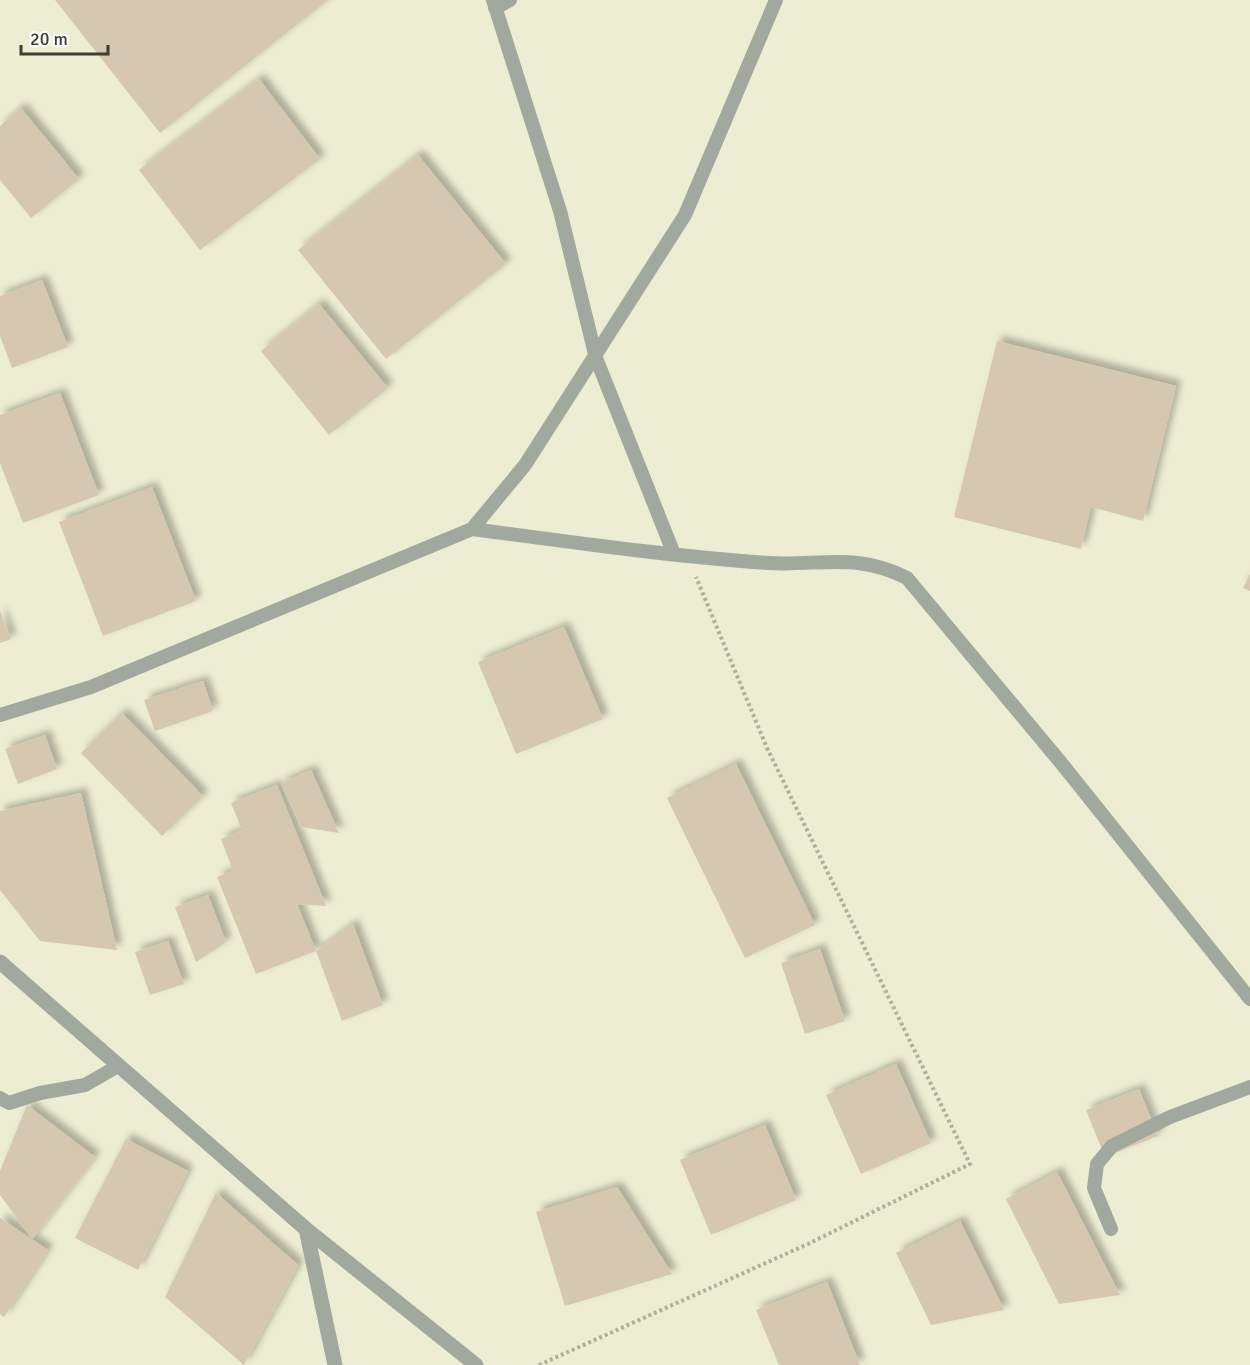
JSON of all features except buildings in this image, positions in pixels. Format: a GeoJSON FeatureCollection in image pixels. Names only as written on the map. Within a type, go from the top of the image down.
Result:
{"type":"FeatureCollection","features":[{"type":"Feature","properties":{"kind":"street"},"geometry":{"type":"LineString","coordinates":[[0,962],[306,1229],[476,1365]]}},
{"type":"Feature","properties":{"kind":"street"},"geometry":{"type":"LineString","coordinates":[[306,1229],[335,1365]]}},
{"type":"Feature","properties":{"kind":"lane"},"geometry":{"type":"LineString","coordinates":[[510,0],[494,4],[560,211],[596,358],[680,555]]}},
{"type":"Feature","properties":{"kind":"lane"},"geometry":{"type":"LineString","coordinates":[[0,715],[91,687],[472,529],[525,465],[596,358],[684,215],[776,0]]}},
{"type":"Feature","properties":{"kind":"lane"},"geometry":{"type":"LineString","coordinates":[[472,529],[680,555],[771,563],[859,561],[885,567],[907,579],[1062,764],[1250,999]]}},
{"type":"Feature","properties":{"kind":"lane"},"geometry":{"type":"LineString","coordinates":[[0,1098],[9,1103],[40,1093],[85,1085],[118,1066]]}},
{"type":"Feature","properties":{"kind":"lane"},"geometry":{"type":"LineString","coordinates":[[1111,1229],[1094,1188],[1097,1164],[1112,1146],[1170,1117],[1250,1086]]}},
{"type":"Feature","properties":{"kind":"path"},"geometry":{"type":"LineString","coordinates":[[539,1365],[808,1244],[970,1164],[767,748],[680,555]]}}]}
